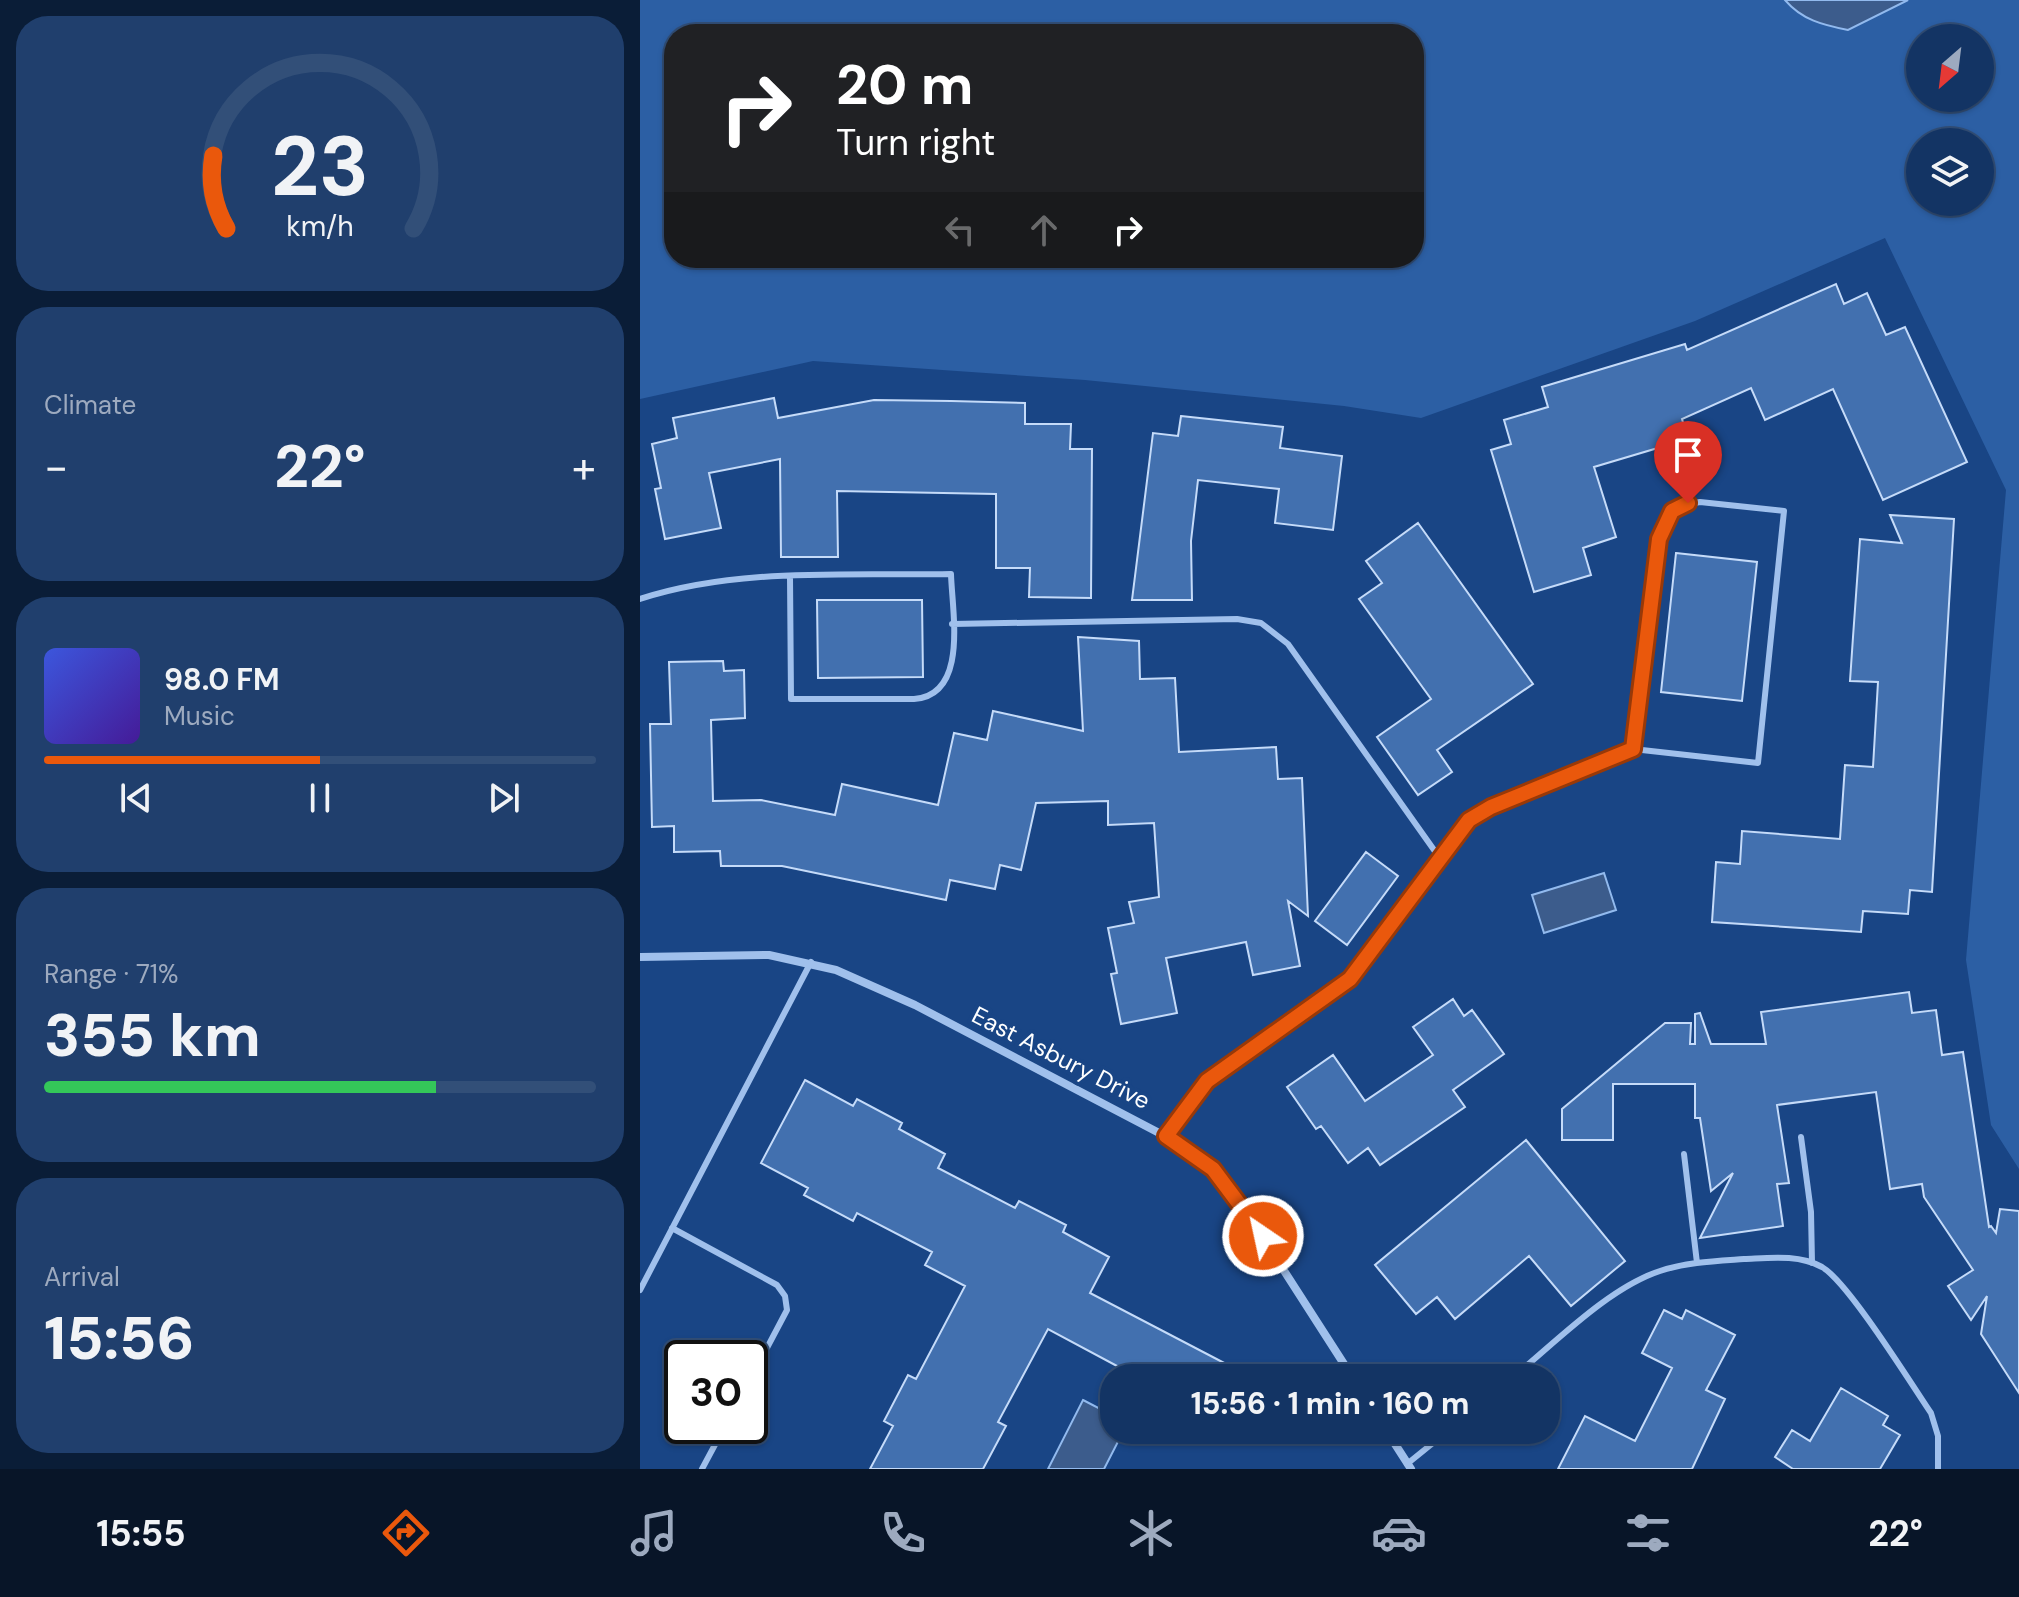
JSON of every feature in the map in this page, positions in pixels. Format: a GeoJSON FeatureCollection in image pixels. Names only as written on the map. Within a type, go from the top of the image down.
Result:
{"type":"FeatureCollection","features":[{"type":"Feature","properties":{"kind":"street","name":"East Asbury Drive"},"geometry":{"type":"LineString","coordinates":[[640,957],[716,954],[811,962],[867,982],[915,1005],[1166,1136],[1203,1160],[1236,1196],[1344,1364]]}},
{"type":"Feature","properties":{"kind":"street"},"geometry":{"type":"LineString","coordinates":[[1395,1444],[1409,1466]]}},
{"type":"Feature","properties":{"kind":"lane"},"geometry":{"type":"LineString","coordinates":[[1166,1136],[1207,1081],[1350,979],[1463,826],[1491,807],[1633,749],[1758,763],[1784,511],[1700,502],[1679,506],[1666,519],[1656,552],[1633,749]]}},
{"type":"Feature","properties":{"kind":"lane"},"geometry":{"type":"LineString","coordinates":[[640,599],[689,587],[790,577],[951,574],[951,668],[941,688],[932,695],[914,699],[791,699],[790,577]]}},
{"type":"Feature","properties":{"kind":"lane"},"geometry":{"type":"LineString","coordinates":[[952,624],[1237,619],[1261,623],[1288,644],[1439,857]]}},
{"type":"Feature","properties":{"kind":"lane"},"geometry":{"type":"LineString","coordinates":[[640,1290],[811,962]]}},
{"type":"Feature","properties":{"kind":"lane"},"geometry":{"type":"LineString","coordinates":[[1801,1137],[1812,1226],[1812,1263]]}},
{"type":"Feature","properties":{"kind":"lane"},"geometry":{"type":"LineString","coordinates":[[1684,1154],[1697,1263]]}},
{"type":"Feature","properties":{"kind":"lane"},"geometry":{"type":"LineString","coordinates":[[672,1228],[777,1285],[785,1296],[787,1310],[768,1346]]}},
{"type":"Feature","properties":{"kind":"lane"},"geometry":{"type":"LineString","coordinates":[[1530,1364],[1630,1286],[1656,1272],[1697,1263],[1777,1257],[1812,1263],[1822,1267],[1842,1286],[1931,1413],[1938,1436],[1938,1469]]}},
{"type":"Feature","properties":{"kind":"lane"},"geometry":{"type":"LineString","coordinates":[[702,1469],[715,1444]]}},
{"type":"Feature","properties":{"kind":"lane"},"geometry":{"type":"LineString","coordinates":[[1409,1466],[1433,1444]]}},
{"type":"Feature","properties":{"kind":"shaded area"},"geometry":{"type":"Polygon","coordinates":[[[640,0],[2019,0],[2019,1169],[1991,1125],[1966,960],[2006,490],[1885,238],[1695,321],[1421,418],[1344,406],[1085,380],[813,361],[640,399],[640,0]]]}},
{"type":"Feature","properties":{"kind":"shaded area"},"geometry":{"type":"Polygon","coordinates":[[[1785,0],[1908,0],[1848,30],[1814,21],[1785,0]]]}},
{"type":"Feature","properties":{"kind":"shaded area"},"geometry":{"type":"Polygon","coordinates":[[[1604,873],[1616,910],[1544,933],[1532,895],[1604,873]]]}},
{"type":"Feature","properties":{"kind":"shaded area"},"geometry":{"type":"Polygon","coordinates":[[[1083,1400],[1100,1409],[1100,1444],[1117,1444],[1104,1469],[1048,1469],[1083,1400]]]}},
{"type":"Feature","properties":{"kind":"building"},"geometry":{"type":"Polygon","coordinates":[[[1836,284],[1844,304],[1867,293],[1886,335],[1905,327],[1967,462],[1883,500],[1833,389],[1765,420],[1751,388],[1682,419],[1688,439],[1594,467],[1616,537],[1583,548],[1591,575],[1534,592],[1491,450],[1511,444],[1504,420],[1548,407],[1542,387],[1685,344],[1687,350],[1836,284]]]}},
{"type":"Feature","properties":{"kind":"building"},"geometry":{"type":"Polygon","coordinates":[[[774,398],[778,418],[874,400],[951,401],[1025,403],[1025,424],[1071,424],[1070,449],[1092,449],[1091,598],[1029,597],[1030,568],[996,568],[996,494],[837,491],[838,557],[781,557],[780,459],[709,473],[721,528],[665,539],[655,489],[661,488],[652,444],[677,438],[673,418],[774,398]]]}},
{"type":"Feature","properties":{"kind":"building"},"geometry":{"type":"Polygon","coordinates":[[[1181,416],[1283,427],[1280,448],[1342,456],[1333,530],[1275,523],[1279,489],[1198,480],[1191,541],[1192,600],[1132,600],[1153,433],[1178,436],[1181,416]]]}},
{"type":"Feature","properties":{"kind":"building"},"geometry":{"type":"Polygon","coordinates":[[[1890,515],[1954,519],[1932,892],[1910,890],[1908,914],[1863,911],[1861,932],[1712,922],[1716,862],[1740,864],[1742,831],[1840,839],[1845,765],[1873,767],[1878,682],[1850,681],[1860,539],[1902,543],[1890,515]]]}},
{"type":"Feature","properties":{"kind":"building"},"geometry":{"type":"Polygon","coordinates":[[[1418,523],[1533,684],[1437,750],[1452,772],[1418,795],[1377,737],[1431,699],[1359,599],[1382,583],[1366,561],[1418,523]]]}},
{"type":"Feature","properties":{"kind":"building"},"geometry":{"type":"Polygon","coordinates":[[[1676,553],[1757,562],[1742,701],[1661,692],[1676,553]]]}},
{"type":"Feature","properties":{"kind":"building"},"geometry":{"type":"Polygon","coordinates":[[[817,600],[922,600],[923,677],[818,678],[817,600]]]}},
{"type":"Feature","properties":{"kind":"building"},"geometry":{"type":"Polygon","coordinates":[[[1078,637],[1139,641],[1140,679],[1175,678],[1179,752],[1276,747],[1278,779],[1302,778],[1308,916],[1288,901],[1300,966],[1253,975],[1246,942],[1166,958],[1177,1013],[1121,1024],[1111,974],[1117,973],[1108,928],[1134,923],[1129,902],[1159,897],[1154,823],[1108,825],[1108,801],[1036,803],[1021,870],[1000,865],[995,889],[950,880],[946,900],[782,866],[721,866],[720,851],[674,852],[674,826],[652,827],[650,724],[671,724],[669,662],[723,661],[724,671],[744,670],[745,718],[711,720],[713,801],[761,800],[835,815],[842,784],[938,805],[954,733],[987,740],[993,711],[1083,731],[1078,637]]]}},
{"type":"Feature","properties":{"kind":"building"},"geometry":{"type":"Polygon","coordinates":[[[1366,852],[1398,876],[1347,945],[1315,921],[1366,852]]]}},
{"type":"Feature","properties":{"kind":"building"},"geometry":{"type":"Polygon","coordinates":[[[1909,992],[1912,1013],[1936,1010],[1942,1055],[1963,1052],[1989,1227],[1996,1233],[2000,1209],[2019,1211],[2019,1393],[1981,1334],[1987,1296],[1971,1320],[1948,1286],[1973,1270],[1924,1197],[1922,1184],[1890,1189],[1876,1092],[1777,1105],[1789,1183],[1777,1184],[1783,1226],[1700,1238],[1733,1173],[1711,1191],[1700,1118],[1695,1118],[1695,1084],[1613,1084],[1613,1140],[1562,1140],[1562,1109],[1665,1023],[1691,1023],[1690,1044],[1695,1044],[1695,1014],[1700,1013],[1711,1044],[1766,1044],[1761,1012],[1909,992]]]}},
{"type":"Feature","properties":{"kind":"building"},"geometry":{"type":"Polygon","coordinates":[[[1453,999],[1464,1016],[1472,1010],[1504,1054],[1453,1090],[1465,1107],[1380,1165],[1368,1148],[1348,1163],[1321,1126],[1316,1129],[1287,1087],[1333,1055],[1365,1101],[1433,1055],[1413,1027],[1453,999]]]}},
{"type":"Feature","properties":{"kind":"building"},"geometry":{"type":"Polygon","coordinates":[[[805,1080],[853,1106],[857,1099],[902,1123],[899,1129],[945,1154],[938,1168],[1015,1208],[1019,1201],[1066,1225],[1063,1232],[1109,1257],[1090,1293],[1226,1364],[1113,1364],[1048,1329],[998,1422],[1006,1426],[983,1469],[870,1469],[893,1426],[884,1421],[908,1375],[916,1379],[965,1286],[925,1265],[932,1252],[857,1213],[853,1221],[804,1195],[808,1188],[761,1163],[805,1080]]]}},
{"type":"Feature","properties":{"kind":"building"},"geometry":{"type":"Polygon","coordinates":[[[1526,1140],[1625,1261],[1571,1306],[1529,1256],[1455,1319],[1437,1297],[1416,1314],[1375,1265],[1526,1140]]]}},
{"type":"Feature","properties":{"kind":"building"},"geometry":{"type":"Polygon","coordinates":[[[1664,1310],[1682,1319],[1686,1310],[1735,1335],[1706,1390],[1725,1399],[1692,1469],[1558,1469],[1585,1416],[1635,1441],[1672,1368],[1642,1353],[1664,1310]]]}},
{"type":"Feature","properties":{"kind":"building"},"geometry":{"type":"Polygon","coordinates":[[[1841,1388],[1888,1416],[1883,1425],[1900,1435],[1880,1469],[1793,1469],[1775,1457],[1792,1430],[1810,1441],[1841,1388]]]}},
{"type":"Feature","properties":{"kind":"route"},"geometry":{"type":"LineString","coordinates":[[1263,1236],[1213,1169],[1166,1136],[1207,1081],[1350,979],[1377,947],[1445,848],[1469,820],[1491,807],[1633,749],[1661,528],[1672,511],[1688,503]]}}]}
